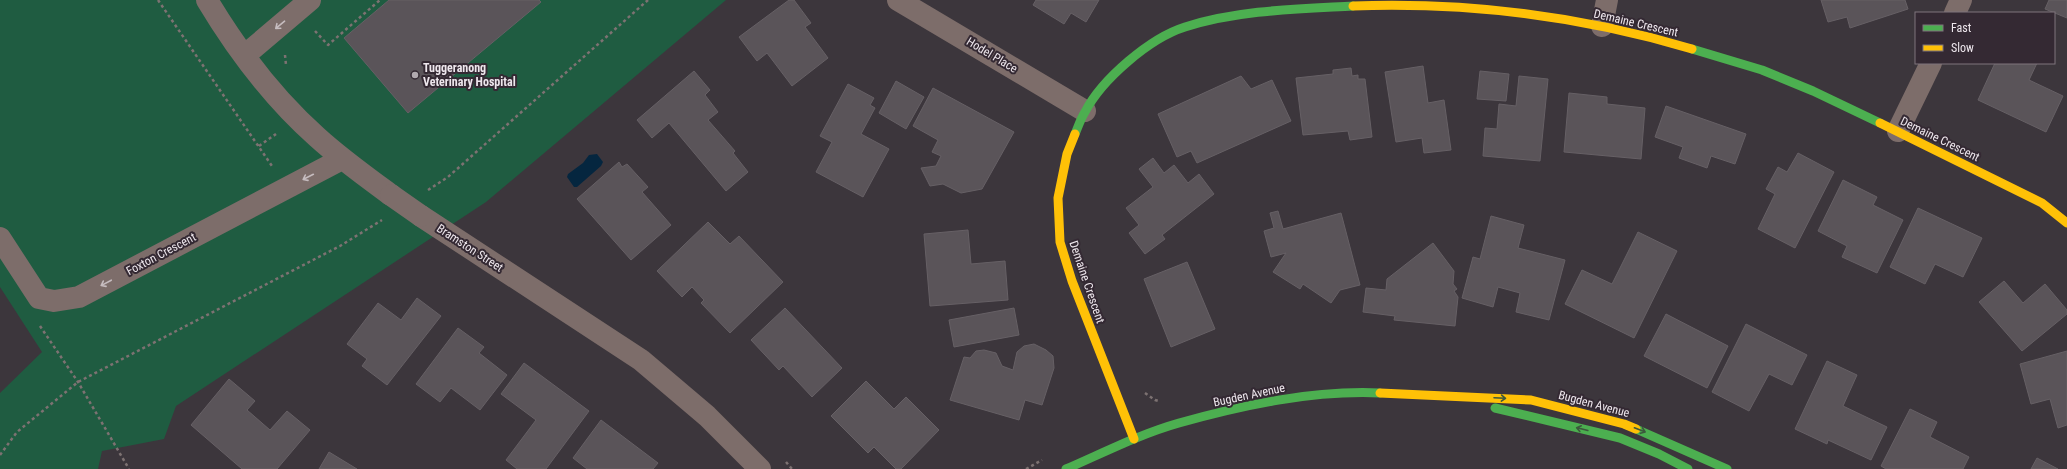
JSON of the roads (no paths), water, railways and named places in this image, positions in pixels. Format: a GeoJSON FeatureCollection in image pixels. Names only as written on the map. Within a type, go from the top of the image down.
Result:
{"type":"FeatureCollection","features":[{"type":"Feature","properties":{"kind":"street","name":"Bramston Street"},"geometry":{"type":"LineString","coordinates":[[207,0],[227,33],[266,84],[315,136],[342,159],[421,216],[641,360],[706,416],[760,469]]}},
{"type":"Feature","properties":{"kind":"street"},"geometry":{"type":"LineString","coordinates":[[244,56],[310,0]]}},
{"type":"Feature","properties":{"kind":"street","name":"Hodel Place"},"geometry":{"type":"LineString","coordinates":[[898,0],[1085,111]]}},
{"type":"Feature","properties":{"kind":"street"},"geometry":{"type":"LineString","coordinates":[[1602,26],[1607,0]]}},
{"type":"Feature","properties":{"kind":"street"},"geometry":{"type":"LineString","coordinates":[[1955,12],[1961,0]]}},
{"type":"Feature","properties":{"kind":"street","name":"Demaine Crescent"},"geometry":{"type":"LineString","coordinates":[[1134,439],[1072,281],[1060,242],[1058,198],[1067,154],[1085,111],[1112,76],[1146,47],[1184,27],[1222,18],[1289,5],[1409,4],[1488,8],[1602,26],[1656,38],[1762,70],[1813,91],[1898,131],[2042,203],[2067,223]]}},
{"type":"Feature","properties":{"kind":"street"},"geometry":{"type":"LineString","coordinates":[[1898,131],[1931,64]]}},
{"type":"Feature","properties":{"kind":"street","name":"Foxton Crescent"},"geometry":{"type":"LineString","coordinates":[[0,238],[39,298],[54,301],[78,297],[342,159]]}},
{"type":"Feature","properties":{"kind":"street","name":"Bugden Avenue"},"geometry":{"type":"LineString","coordinates":[[1066,469],[1134,439],[1201,418],[1268,402],[1315,395],[1362,392],[1532,400],[1624,424],[1727,469]]}},
{"type":"Feature","properties":{"kind":"street","name":"Bugden Avenue"},"geometry":{"type":"LineString","coordinates":[[1447,396],[1620,438],[1659,454],[1688,469]]}},
{"type":"Feature","properties":{"kind":"street"},"geometry":{"type":"LineString","coordinates":[[1620,438],[1624,424]]}},
{"type":"Feature","properties":{"kind":"water"},"geometry":{"type":"Polygon","coordinates":[[[597,154],[603,162],[601,166],[577,187],[574,187],[567,177],[568,174],[583,163],[589,155],[597,154]]]}},
{"type":"Feature","properties":{"kind":"place","name":"Tuggeranong Veterinary Hospital"},"geometry":{"type":"Point","coordinates":[415,75]}}]}
